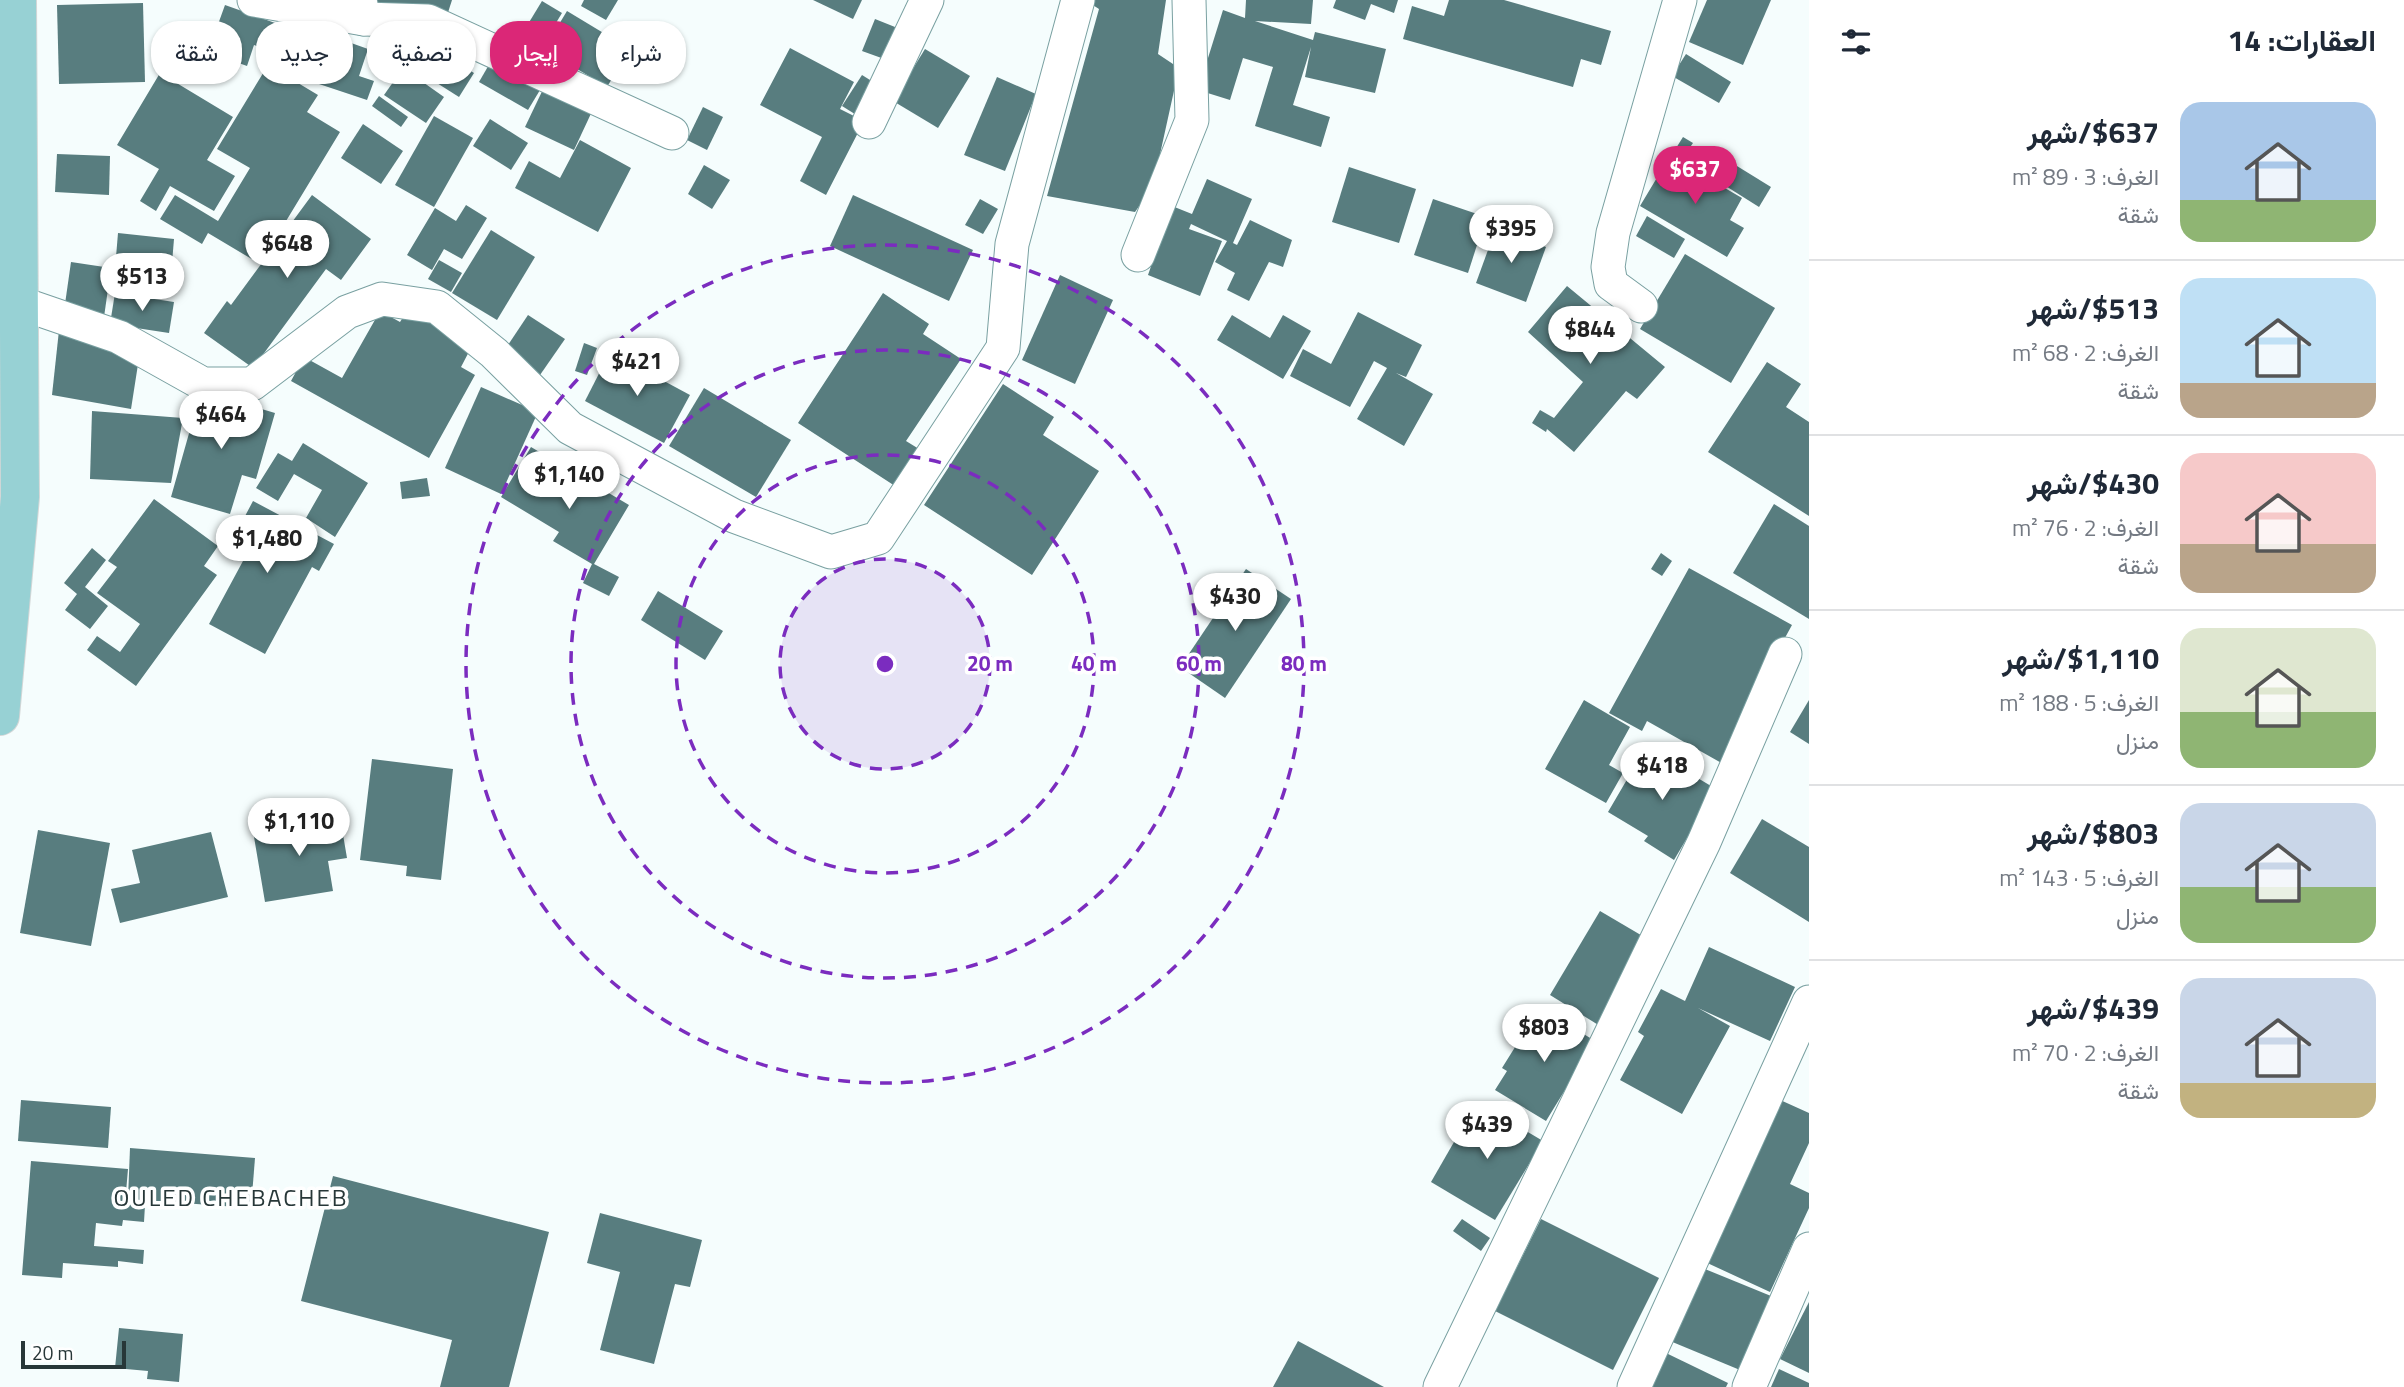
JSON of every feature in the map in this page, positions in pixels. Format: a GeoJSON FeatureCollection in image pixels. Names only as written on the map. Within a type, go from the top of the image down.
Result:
{"type":"FeatureCollection","features":[{"type":"Feature","properties":{"kind":"main road"},"geometry":{"type":"LineString","coordinates":[[0,716],[20,303],[8,41],[17,0]]}},
{"type":"Feature","properties":{"kind":"street"},"geometry":{"type":"LineString","coordinates":[[254,0],[362,9],[428,22],[672,133]]}},
{"type":"Feature","properties":{"kind":"street"},"geometry":{"type":"LineString","coordinates":[[869,122],[928,0]]}},
{"type":"Feature","properties":{"kind":"street"},"geometry":{"type":"LineString","coordinates":[[20,303],[119,337],[202,384],[252,384],[347,312],[382,299],[437,307],[494,353],[570,428],[734,516],[831,552],[866,542],[878,538],[1003,348],[1012,244],[1078,0]]}},
{"type":"Feature","properties":{"kind":"street"},"geometry":{"type":"LineString","coordinates":[[1139,255],[1192,120],[1189,0]]}},
{"type":"Feature","properties":{"kind":"street"},"geometry":{"type":"LineString","coordinates":[[1641,306],[1611,284],[1608,267],[1613,233],[1680,0]]}},
{"type":"Feature","properties":{"kind":"street"},"geometry":{"type":"LineString","coordinates":[[1440,1387],[1704,842],[1785,654]]}},
{"type":"Feature","properties":{"kind":"street"},"geometry":{"type":"LineString","coordinates":[[1634,1387],[1809,1002]]}},
{"type":"Feature","properties":{"kind":"street"},"geometry":{"type":"LineString","coordinates":[[1749,1387],[1809,1249]]}},
{"type":"Feature","properties":{"kind":"building"},"geometry":{"type":"Polygon","coordinates":[[[372,0],[452,0],[445,21],[432,21],[372,0]]]}},
{"type":"Feature","properties":{"kind":"building"},"geometry":{"type":"Polygon","coordinates":[[[584,0],[618,0],[606,20],[581,6],[584,0]]]}},
{"type":"Feature","properties":{"kind":"building"},"geometry":{"type":"Polygon","coordinates":[[[813,0],[862,0],[853,19],[813,0]]]}},
{"type":"Feature","properties":{"kind":"building"},"geometry":{"type":"Polygon","coordinates":[[[1085,0],[1166,0],[1158,54],[1179,68],[1153,186],[1135,212],[1047,196],[1099,9],[1085,0]]]}},
{"type":"Feature","properties":{"kind":"building"},"geometry":{"type":"Polygon","coordinates":[[[1246,0],[1313,0],[1311,24],[1255,21],[1313,40],[1315,32],[1386,49],[1375,93],[1305,77],[1311,47],[1293,105],[1330,117],[1321,147],[1255,126],[1273,67],[1243,58],[1230,100],[1198,90],[1223,10],[1245,18],[1246,0]]]}},
{"type":"Feature","properties":{"kind":"building"},"geometry":{"type":"Polygon","coordinates":[[[1336,0],[1398,0],[1394,13],[1371,4],[1365,20],[1333,8],[1336,0]]]}},
{"type":"Feature","properties":{"kind":"building"},"geometry":{"type":"Polygon","coordinates":[[[1449,0],[1504,0],[1611,31],[1601,65],[1581,59],[1573,87],[1403,39],[1412,6],[1444,16],[1449,0]]]}},
{"type":"Feature","properties":{"kind":"building"},"geometry":{"type":"Polygon","coordinates":[[[1707,0],[1771,0],[1743,65],[1689,42],[1707,0]]]}},
{"type":"Feature","properties":{"kind":"building"},"geometry":{"type":"Polygon","coordinates":[[[542,1],[562,13],[557,21],[530,21],[542,1]]]}},
{"type":"Feature","properties":{"kind":"building"},"geometry":{"type":"Polygon","coordinates":[[[143,3],[145,82],[59,84],[57,5],[143,3]]]}},
{"type":"Feature","properties":{"kind":"building"},"geometry":{"type":"Polygon","coordinates":[[[225,5],[270,21],[256,21],[256,46],[254,45],[247,66],[242,64],[242,21],[219,21],[225,5]]]}},
{"type":"Feature","properties":{"kind":"building"},"geometry":{"type":"Polygon","coordinates":[[[567,11],[596,28],[596,80],[582,72],[582,21],[561,21],[567,11]]]}},
{"type":"Feature","properties":{"kind":"building"},"geometry":{"type":"Polygon","coordinates":[[[875,19],[900,29],[887,60],[862,51],[875,19]]]}},
{"type":"Feature","properties":{"kind":"building"},"geometry":{"type":"Polygon","coordinates":[[[353,44],[367,49],[359,76],[367,79],[367,84],[373,84],[367,100],[319,84],[353,84],[353,44]]]}},
{"type":"Feature","properties":{"kind":"building"},"geometry":{"type":"Polygon","coordinates":[[[790,48],[854,82],[840,109],[864,121],[826,195],[800,181],[822,137],[760,105],[790,48]]]}},
{"type":"Feature","properties":{"kind":"building"},"geometry":{"type":"Polygon","coordinates":[[[925,49],[970,76],[938,128],[893,101],[925,49]]]}},
{"type":"Feature","properties":{"kind":"building"},"geometry":{"type":"Polygon","coordinates":[[[1686,54],[1731,82],[1719,103],[1672,76],[1686,54]]]}},
{"type":"Feature","properties":{"kind":"building"},"geometry":{"type":"Polygon","coordinates":[[[490,63],[490,84],[543,85],[528,110],[479,82],[490,63]]]}},
{"type":"Feature","properties":{"kind":"building"},"geometry":{"type":"Polygon","coordinates":[[[862,75],[878,85],[858,116],[842,106],[862,75]]]}},
{"type":"Feature","properties":{"kind":"building"},"geometry":{"type":"Polygon","coordinates":[[[997,77],[1036,94],[1005,171],[964,155],[997,77]]]}},
{"type":"Feature","properties":{"kind":"building"},"geometry":{"type":"Polygon","coordinates":[[[153,84],[178,84],[233,117],[207,160],[235,176],[214,211],[170,186],[156,211],[140,201],[159,169],[117,145],[153,84]]]}},
{"type":"Feature","properties":{"kind":"building"},"geometry":{"type":"Polygon","coordinates":[[[256,84],[300,84],[318,95],[307,112],[340,132],[260,264],[208,233],[202,244],[160,219],[175,195],[218,221],[250,168],[217,149],[256,84]]]}},
{"type":"Feature","properties":{"kind":"building"},"geometry":{"type":"Polygon","coordinates":[[[392,84],[426,84],[444,97],[426,123],[384,95],[392,84]]]}},
{"type":"Feature","properties":{"kind":"building"},"geometry":{"type":"Polygon","coordinates":[[[438,84],[467,84],[459,97],[438,84]]]}},
{"type":"Feature","properties":{"kind":"building"},"geometry":{"type":"Polygon","coordinates":[[[546,84],[553,84],[595,105],[574,150],[525,127],[546,84]]]}},
{"type":"Feature","properties":{"kind":"building"},"geometry":{"type":"Polygon","coordinates":[[[379,96],[408,117],[401,127],[372,106],[379,96]]]}},
{"type":"Feature","properties":{"kind":"building"},"geometry":{"type":"Polygon","coordinates":[[[703,107],[723,117],[707,150],[687,140],[703,107]]]}},
{"type":"Feature","properties":{"kind":"building"},"geometry":{"type":"Polygon","coordinates":[[[434,116],[473,138],[434,207],[395,185],[434,116]]]}},
{"type":"Feature","properties":{"kind":"building"},"geometry":{"type":"Polygon","coordinates":[[[490,119],[528,143],[511,170],[473,146],[490,119]]]}},
{"type":"Feature","properties":{"kind":"building"},"geometry":{"type":"Polygon","coordinates":[[[363,124],[403,151],[381,184],[341,158],[363,124]]]}},
{"type":"Feature","properties":{"kind":"building"},"geometry":{"type":"Polygon","coordinates":[[[1683,137],[1693,143],[1682,159],[1673,153],[1683,137]]]}},
{"type":"Feature","properties":{"kind":"building"},"geometry":{"type":"Polygon","coordinates":[[[580,140],[631,168],[598,232],[515,188],[529,161],[560,178],[580,140]]]}},
{"type":"Feature","properties":{"kind":"building"},"geometry":{"type":"Polygon","coordinates":[[[57,154],[110,156],[109,195],[55,192],[57,154]]]}},
{"type":"Feature","properties":{"kind":"building"},"geometry":{"type":"Polygon","coordinates":[[[1670,156],[1742,198],[1730,220],[1744,228],[1727,257],[1640,206],[1670,156]]]}},
{"type":"Feature","properties":{"kind":"building"},"geometry":{"type":"Polygon","coordinates":[[[1724,158],[1771,187],[1759,207],[1713,178],[1724,158]]]}},
{"type":"Feature","properties":{"kind":"building"},"geometry":{"type":"Polygon","coordinates":[[[704,165],[730,180],[712,209],[688,194],[704,165]]]}},
{"type":"Feature","properties":{"kind":"building"},"geometry":{"type":"Polygon","coordinates":[[[1349,167],[1416,189],[1399,243],[1332,222],[1349,167]]]}},
{"type":"Feature","properties":{"kind":"building"},"geometry":{"type":"Polygon","coordinates":[[[1207,179],[1252,199],[1233,243],[1237,245],[1250,220],[1292,240],[1283,267],[1269,262],[1249,301],[1227,290],[1235,273],[1215,262],[1227,241],[1191,224],[1189,229],[1222,241],[1200,296],[1148,275],[1172,206],[1192,214],[1207,179]]]}},
{"type":"Feature","properties":{"kind":"building"},"geometry":{"type":"Polygon","coordinates":[[[312,195],[371,239],[341,280],[326,269],[253,368],[204,333],[227,301],[231,305],[312,195]]]}},
{"type":"Feature","properties":{"kind":"building"},"geometry":{"type":"Polygon","coordinates":[[[853,195],[973,250],[949,301],[830,246],[853,195]]]}},
{"type":"Feature","properties":{"kind":"building"},"geometry":{"type":"Polygon","coordinates":[[[980,199],[998,209],[983,234],[965,225],[980,199]]]}},
{"type":"Feature","properties":{"kind":"building"},"geometry":{"type":"Polygon","coordinates":[[[1433,199],[1486,217],[1468,273],[1414,255],[1433,199]]]}},
{"type":"Feature","properties":{"kind":"building"},"geometry":{"type":"Polygon","coordinates":[[[466,205],[487,218],[462,259],[444,249],[432,270],[407,255],[435,208],[456,221],[466,205]]]}},
{"type":"Feature","properties":{"kind":"building"},"geometry":{"type":"Polygon","coordinates":[[[1647,216],[1685,239],[1674,258],[1636,236],[1647,216]]]}},
{"type":"Feature","properties":{"kind":"building"},"geometry":{"type":"Polygon","coordinates":[[[1496,228],[1546,247],[1526,302],[1476,283],[1496,228]]]}},
{"type":"Feature","properties":{"kind":"building"},"geometry":{"type":"Polygon","coordinates":[[[491,230],[535,257],[497,320],[452,293],[491,230]]]}},
{"type":"Feature","properties":{"kind":"building"},"geometry":{"type":"Polygon","coordinates":[[[118,233],[174,239],[171,275],[115,269],[118,233]]]}},
{"type":"Feature","properties":{"kind":"building"},"geometry":{"type":"Polygon","coordinates":[[[1685,254],[1775,308],[1731,383],[1640,329],[1685,254]]]}},
{"type":"Feature","properties":{"kind":"building"},"geometry":{"type":"Polygon","coordinates":[[[439,260],[462,273],[451,292],[428,279],[439,260]]]}},
{"type":"Feature","properties":{"kind":"building"},"geometry":{"type":"Polygon","coordinates":[[[71,262],[111,268],[104,317],[64,311],[71,262]]]}},
{"type":"Feature","properties":{"kind":"building"},"geometry":{"type":"Polygon","coordinates":[[[1060,275],[1113,300],[1075,384],[1022,360],[1060,275]]]}},
{"type":"Feature","properties":{"kind":"building"},"geometry":{"type":"Polygon","coordinates":[[[1567,286],[1665,367],[1637,399],[1626,391],[1574,452],[1547,429],[1546,432],[1532,423],[1540,410],[1554,418],[1583,382],[1528,332],[1567,286]]]}},
{"type":"Feature","properties":{"kind":"building"},"geometry":{"type":"Polygon","coordinates":[[[115,293],[174,302],[169,333],[110,324],[115,293]]]}},
{"type":"Feature","properties":{"kind":"building"},"geometry":{"type":"Polygon","coordinates":[[[883,293],[929,324],[923,334],[961,359],[906,441],[919,449],[895,486],[798,423],[883,293]]]}},
{"type":"Feature","properties":{"kind":"building"},"geometry":{"type":"Polygon","coordinates":[[[409,308],[473,344],[461,367],[475,375],[429,458],[291,381],[304,357],[342,378],[380,311],[400,322],[409,308]]]}},
{"type":"Feature","properties":{"kind":"building"},"geometry":{"type":"Polygon","coordinates":[[[1358,312],[1422,345],[1406,377],[1396,373],[1433,394],[1404,446],[1357,419],[1387,368],[1374,361],[1350,407],[1290,376],[1303,349],[1331,364],[1358,312]]]}},
{"type":"Feature","properties":{"kind":"building"},"geometry":{"type":"Polygon","coordinates":[[[528,315],[565,339],[540,375],[504,351],[528,315]]]}},
{"type":"Feature","properties":{"kind":"building"},"geometry":{"type":"Polygon","coordinates":[[[1232,315],[1270,338],[1283,315],[1311,331],[1283,379],[1217,340],[1232,315]]]}},
{"type":"Feature","properties":{"kind":"building"},"geometry":{"type":"Polygon","coordinates":[[[60,321],[139,358],[131,409],[52,395],[60,321]]]}},
{"type":"Feature","properties":{"kind":"building"},"geometry":{"type":"Polygon","coordinates":[[[584,343],[597,348],[587,375],[575,371],[584,343]]]}},
{"type":"Feature","properties":{"kind":"building"},"geometry":{"type":"Polygon","coordinates":[[[610,352],[690,395],[664,443],[585,401],[610,352]]]}},
{"type":"Feature","properties":{"kind":"building"},"geometry":{"type":"Polygon","coordinates":[[[1767,362],[1801,384],[1786,407],[1809,422],[1809,516],[1708,452],[1767,362]]]}},
{"type":"Feature","properties":{"kind":"building"},"geometry":{"type":"Polygon","coordinates":[[[1003,384],[1054,417],[1043,435],[1099,471],[1032,575],[924,505],[1003,384]]]}},
{"type":"Feature","properties":{"kind":"building"},"geometry":{"type":"Polygon","coordinates":[[[481,387],[538,412],[501,494],[445,468],[481,387]]]}},
{"type":"Feature","properties":{"kind":"building"},"geometry":{"type":"Polygon","coordinates":[[[704,388],[791,440],[756,497],[669,446],[704,388]]]}},
{"type":"Feature","properties":{"kind":"building"},"geometry":{"type":"Polygon","coordinates":[[[201,391],[275,413],[256,479],[242,475],[230,514],[171,497],[201,391]]]}},
{"type":"Feature","properties":{"kind":"building"},"geometry":{"type":"Polygon","coordinates":[[[92,411],[183,418],[171,483],[90,479],[92,411]]]}},
{"type":"Feature","properties":{"kind":"building"},"geometry":{"type":"Polygon","coordinates":[[[303,443],[368,483],[335,537],[306,518],[322,490],[294,474],[278,501],[256,488],[278,453],[292,461],[303,443]]]}},
{"type":"Feature","properties":{"kind":"building"},"geometry":{"type":"Polygon","coordinates":[[[531,447],[629,505],[594,564],[619,577],[609,596],[583,583],[592,564],[553,541],[559,532],[501,497],[531,447]]]}},
{"type":"Feature","properties":{"kind":"building"},"geometry":{"type":"Polygon","coordinates":[[[427,478],[430,496],[402,499],[400,482],[427,478]]]}},
{"type":"Feature","properties":{"kind":"building"},"geometry":{"type":"Polygon","coordinates":[[[154,499],[218,546],[204,566],[217,575],[136,686],[87,650],[97,636],[120,652],[140,624],[97,593],[117,567],[108,561],[154,499]]]}},
{"type":"Feature","properties":{"kind":"building"},"geometry":{"type":"Polygon","coordinates":[[[253,501],[334,544],[319,571],[312,567],[265,654],[209,624],[243,561],[226,552],[253,501]]]}},
{"type":"Feature","properties":{"kind":"building"},"geometry":{"type":"Polygon","coordinates":[[[1774,504],[1809,526],[1809,619],[1733,573],[1774,504]]]}},
{"type":"Feature","properties":{"kind":"building"},"geometry":{"type":"Polygon","coordinates":[[[92,548],[106,560],[85,587],[108,606],[90,629],[65,610],[77,594],[64,583],[92,548]]]}},
{"type":"Feature","properties":{"kind":"building"},"geometry":{"type":"Polygon","coordinates":[[[1661,553],[1672,561],[1662,576],[1651,569],[1661,553]]]}},
{"type":"Feature","properties":{"kind":"building"},"geometry":{"type":"Polygon","coordinates":[[[1689,568],[1792,625],[1751,700],[1725,765],[1647,721],[1642,731],[1609,713],[1689,568]]]}},
{"type":"Feature","properties":{"kind":"building"},"geometry":{"type":"Polygon","coordinates":[[[1246,569],[1291,599],[1225,698],[1180,667],[1246,569]]]}},
{"type":"Feature","properties":{"kind":"building"},"geometry":{"type":"Polygon","coordinates":[[[658,591],[723,631],[705,660],[641,620],[658,591]]]}},
{"type":"Feature","properties":{"kind":"building"},"geometry":{"type":"Polygon","coordinates":[[[1584,700],[1630,727],[1609,765],[1623,773],[1606,803],[1545,769],[1584,700]]]}},
{"type":"Feature","properties":{"kind":"building"},"geometry":{"type":"Polygon","coordinates":[[[1809,700],[1809,744],[1790,732],[1809,700]]]}},
{"type":"Feature","properties":{"kind":"building"},"geometry":{"type":"Polygon","coordinates":[[[1646,747],[1716,789],[1674,860],[1644,841],[1648,836],[1608,812],[1646,747]]]}},
{"type":"Feature","properties":{"kind":"building"},"geometry":{"type":"Polygon","coordinates":[[[372,759],[453,769],[441,880],[406,876],[407,866],[360,860],[372,759]]]}},
{"type":"Feature","properties":{"kind":"building"},"geometry":{"type":"Polygon","coordinates":[[[340,817],[347,858],[328,861],[333,891],[265,902],[253,831],[340,817]]]}},
{"type":"Feature","properties":{"kind":"building"},"geometry":{"type":"Polygon","coordinates":[[[1762,819],[1809,847],[1809,922],[1730,873],[1762,819]]]}},
{"type":"Feature","properties":{"kind":"building"},"geometry":{"type":"Polygon","coordinates":[[[38,830],[110,843],[91,946],[20,933],[38,830]]]}},
{"type":"Feature","properties":{"kind":"building"},"geometry":{"type":"Polygon","coordinates":[[[211,832],[228,897],[120,923],[111,889],[140,883],[132,850],[211,832]]]}},
{"type":"Feature","properties":{"kind":"building"},"geometry":{"type":"Polygon","coordinates":[[[1600,911],[1651,941],[1600,1026],[1550,995],[1600,911]]]}},
{"type":"Feature","properties":{"kind":"building"},"geometry":{"type":"Polygon","coordinates":[[[1709,947],[1795,987],[1770,1041],[1698,1008],[1730,1026],[1682,1114],[1620,1080],[1644,1036],[1638,1032],[1661,989],[1685,1001],[1709,947]]]}},
{"type":"Feature","properties":{"kind":"building"},"geometry":{"type":"Polygon","coordinates":[[[1540,1007],[1595,1041],[1546,1121],[1495,1090],[1507,1071],[1502,1068],[1540,1007]]]}},
{"type":"Feature","properties":{"kind":"building"},"geometry":{"type":"Polygon","coordinates":[[[1778,1099],[1809,1113],[1809,1143],[1790,1184],[1809,1193],[1809,1208],[1770,1292],[1703,1261],[1778,1099]]]}},
{"type":"Feature","properties":{"kind":"building"},"geometry":{"type":"Polygon","coordinates":[[[21,1100],[111,1107],[108,1148],[18,1141],[21,1100]]]}},
{"type":"Feature","properties":{"kind":"building"},"geometry":{"type":"Polygon","coordinates":[[[1477,1102],[1543,1141],[1495,1220],[1431,1182],[1477,1102]]]}},
{"type":"Feature","properties":{"kind":"building"},"geometry":{"type":"Polygon","coordinates":[[[130,1148],[255,1158],[251,1208],[128,1199],[130,1148]]]}},
{"type":"Feature","properties":{"kind":"building"},"geometry":{"type":"Polygon","coordinates":[[[31,1161],[128,1169],[125,1204],[145,1205],[144,1222],[123,1220],[122,1226],[96,1223],[94,1246],[144,1250],[143,1264],[118,1261],[118,1267],[63,1263],[62,1278],[22,1275],[31,1161]]]}},
{"type":"Feature","properties":{"kind":"building"},"geometry":{"type":"Polygon","coordinates":[[[333,1176],[549,1232],[509,1387],[440,1387],[452,1340],[301,1301],[333,1176]]]}},
{"type":"Feature","properties":{"kind":"building"},"geometry":{"type":"Polygon","coordinates":[[[600,1213],[702,1240],[690,1287],[675,1284],[654,1364],[600,1350],[620,1272],[587,1263],[600,1213]]]}},
{"type":"Feature","properties":{"kind":"building"},"geometry":{"type":"Polygon","coordinates":[[[1462,1219],[1490,1238],[1481,1251],[1453,1231],[1462,1219]]]}},
{"type":"Feature","properties":{"kind":"building"},"geometry":{"type":"Polygon","coordinates":[[[1541,1219],[1659,1278],[1613,1370],[1495,1311],[1541,1219]]]}},
{"type":"Feature","properties":{"kind":"building"},"geometry":{"type":"Polygon","coordinates":[[[1700,1267],[1771,1296],[1740,1370],[1670,1341],[1700,1267]]]}},
{"type":"Feature","properties":{"kind":"building"},"geometry":{"type":"Polygon","coordinates":[[[1809,1302],[1809,1373],[1780,1359],[1809,1302]]]}},
{"type":"Feature","properties":{"kind":"building"},"geometry":{"type":"Polygon","coordinates":[[[119,1328],[183,1334],[179,1382],[147,1379],[148,1371],[115,1368],[119,1328]]]}},
{"type":"Feature","properties":{"kind":"building"},"geometry":{"type":"Polygon","coordinates":[[[1298,1341],[1384,1387],[1273,1387],[1298,1341]]]}},
{"type":"Feature","properties":{"kind":"building"},"geometry":{"type":"Polygon","coordinates":[[[1666,1353],[1728,1383],[1726,1387],[1649,1387],[1666,1353]]]}},
{"type":"Feature","properties":{"kind":"building"},"geometry":{"type":"Polygon","coordinates":[[[1779,1369],[1809,1383],[1809,1387],[1771,1387],[1779,1369]]]}},
{"type":"Feature","properties":{"kind":"district","name":"OULED CHEBACHEB"},"geometry":{"type":"Point","coordinates":[231,1198]}}]}
